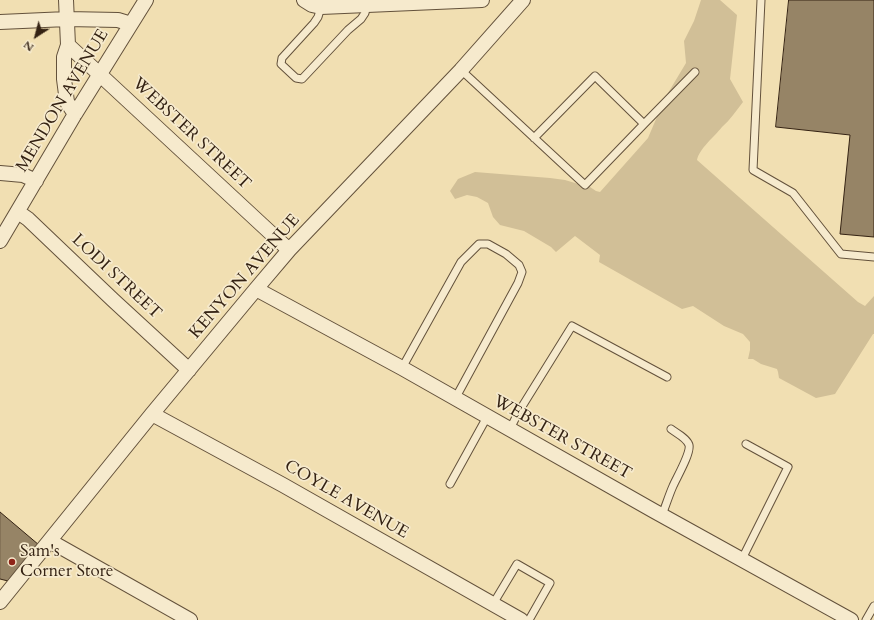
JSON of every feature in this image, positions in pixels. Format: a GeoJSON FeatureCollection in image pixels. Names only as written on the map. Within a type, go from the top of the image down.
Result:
{"type":"FeatureCollection","features":[{"type":"Feature","properties":{"kind":"street"},"geometry":{"type":"LineString","coordinates":[[66,0],[68,46],[64,57],[64,79],[67,102],[75,114]]}},
{"type":"Feature","properties":{"kind":"street","name":"MENDON AVENUE"},"geometry":{"type":"LineString","coordinates":[[0,241],[75,114],[146,0]]}},
{"type":"Feature","properties":{"kind":"street"},"geometry":{"type":"LineString","coordinates":[[304,0],[312,5],[321,7],[482,0]]}},
{"type":"Feature","properties":{"kind":"street","name":"KENYON AVENUE"},"geometry":{"type":"LineString","coordinates":[[3,594],[50,541],[152,414],[289,250],[461,70],[519,1]]}},
{"type":"Feature","properties":{"kind":"street"},"geometry":{"type":"LineString","coordinates":[[0,22],[67,19],[118,20],[131,24]]}},
{"type":"Feature","properties":{"kind":"street","name":"WEBSTER STREET"},"geometry":{"type":"LineString","coordinates":[[68,46],[289,250]]}},
{"type":"Feature","properties":{"kind":"street"},"geometry":{"type":"LineString","coordinates":[[0,173],[22,175],[36,180]]}},
{"type":"Feature","properties":{"kind":"street","name":"LODI STREET"},"geometry":{"type":"LineString","coordinates":[[18,212],[189,370]]}},
{"type":"Feature","properties":{"kind":"street","name":"WEBSTER STREET"},"geometry":{"type":"LineString","coordinates":[[256,288],[402,368],[851,620]]}},
{"type":"Feature","properties":{"kind":"street","name":"COYLE AVENUE"},"geometry":{"type":"LineString","coordinates":[[152,414],[283,485],[521,620]]}},
{"type":"Feature","properties":{"kind":"street"},"geometry":{"type":"LineString","coordinates":[[50,541],[190,620]]}},
{"type":"Feature","properties":{"kind":"lane"},"geometry":{"type":"LineString","coordinates":[[761,0],[752,170],[793,193],[841,254],[874,257]]}},
{"type":"Feature","properties":{"kind":"lane"},"geometry":{"type":"LineString","coordinates":[[321,7],[318,17],[314,23],[282,58],[281,64],[296,78],[302,79],[361,18],[367,5]]}},
{"type":"Feature","properties":{"kind":"lane"},"geometry":{"type":"LineString","coordinates":[[461,70],[585,185],[695,72]]}},
{"type":"Feature","properties":{"kind":"lane"},"geometry":{"type":"LineString","coordinates":[[534,138],[594,76],[644,124]]}},
{"type":"Feature","properties":{"kind":"lane"},"geometry":{"type":"LineString","coordinates":[[402,368],[462,262],[479,244],[488,244],[506,254],[519,265],[522,272],[518,283],[455,398]]}},
{"type":"Feature","properties":{"kind":"lane"},"geometry":{"type":"LineString","coordinates":[[510,429],[518,413],[572,326],[668,377]]}},
{"type":"Feature","properties":{"kind":"lane"},"geometry":{"type":"LineString","coordinates":[[450,484],[487,417]]}},
{"type":"Feature","properties":{"kind":"lane"},"geometry":{"type":"LineString","coordinates":[[662,515],[673,485],[690,447],[689,443],[685,439],[670,429]]}},
{"type":"Feature","properties":{"kind":"lane"},"geometry":{"type":"LineString","coordinates":[[742,559],[788,467],[746,444]]}},
{"type":"Feature","properties":{"kind":"lane"},"geometry":{"type":"LineString","coordinates":[[493,604],[517,564],[550,583],[529,620]]}},
{"type":"Feature","properties":{"kind":"lane"},"geometry":{"type":"LineString","coordinates":[[866,620],[874,606]]}},
{"type":"Feature","properties":{"kind":"shaded area"},"geometry":{"type":"Polygon","coordinates":[[[701,0],[720,0],[737,15],[730,79],[743,102],[704,147],[697,160],[858,302],[865,306],[874,296],[874,334],[835,394],[816,398],[779,378],[777,369],[761,364],[753,359],[748,359],[750,342],[743,334],[724,326],[693,306],[682,309],[599,262],[600,255],[575,236],[556,252],[551,247],[524,231],[500,225],[493,217],[488,203],[477,197],[467,195],[455,199],[450,191],[458,179],[475,172],[565,180],[585,186],[587,185],[600,192],[648,138],[665,98],[686,63],[684,41],[694,21],[701,0]]]}},
{"type":"Feature","properties":{"kind":"building"},"geometry":{"type":"Polygon","coordinates":[[[789,0],[874,0],[874,237],[840,234],[850,135],[776,127],[789,0]]]}},
{"type":"Feature","properties":{"kind":"building","name":"Sam's Corner Store"},"geometry":{"type":"Polygon","coordinates":[[[0,512],[39,545],[8,581],[0,579],[0,512]]]}},
{"type":"Feature","properties":{"kind":"place","name":"Sam's Corner Store"},"geometry":{"type":"Point","coordinates":[12,562]}}]}
